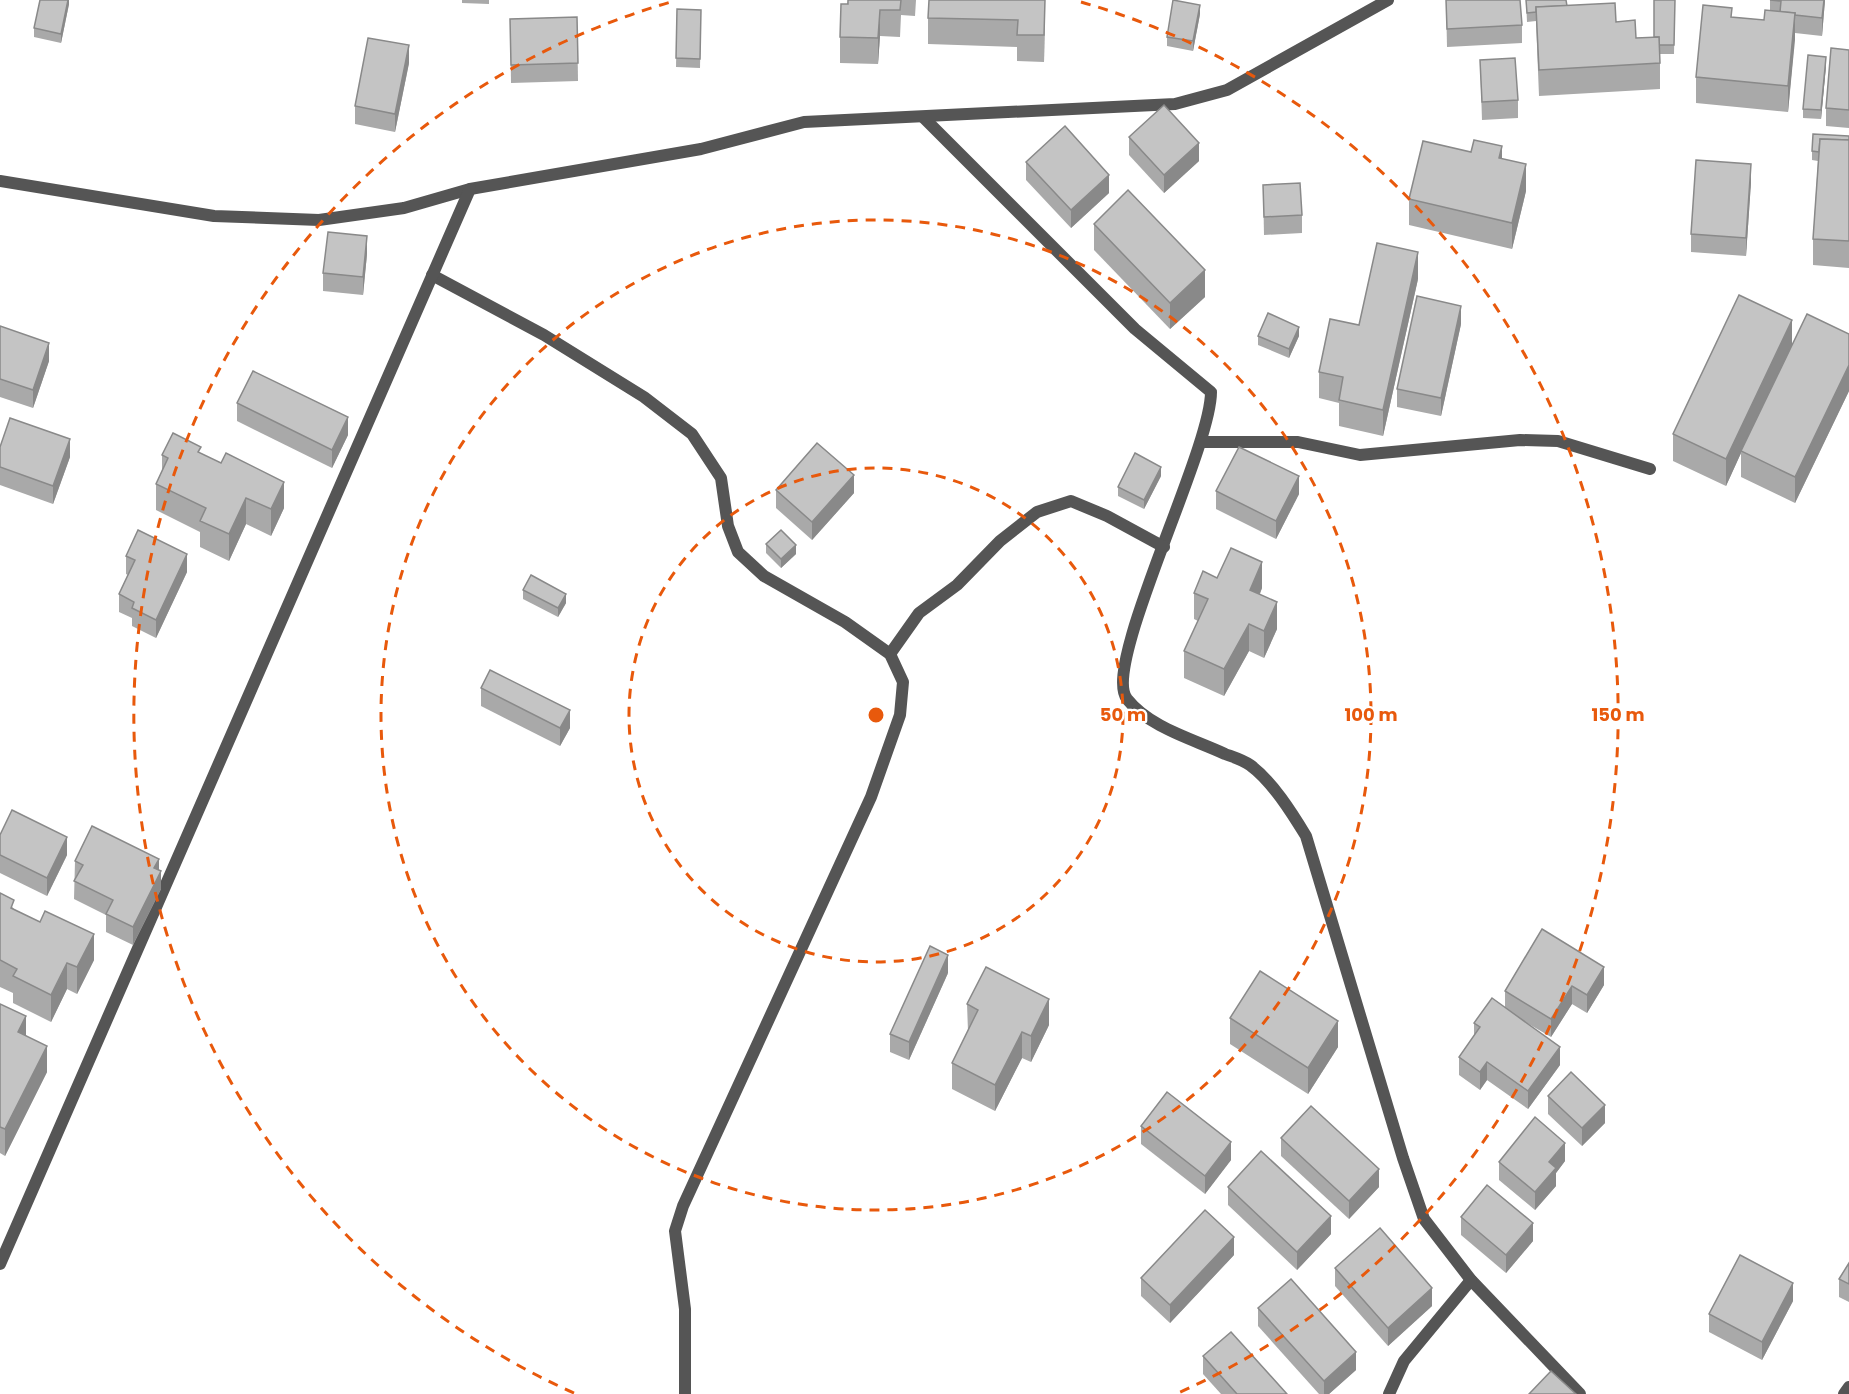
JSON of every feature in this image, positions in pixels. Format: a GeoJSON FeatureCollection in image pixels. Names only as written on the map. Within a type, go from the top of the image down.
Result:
{"type":"FeatureCollection","features":[{"type":"Feature","properties":{"kind":"street"},"geometry":{"type":"LineString","coordinates":[[0,181],[214,216],[319,220],[404,208],[470,189],[701,148],[804,122],[1174,104],[1227,90],[1369,5],[1388,0]]}},
{"type":"Feature","properties":{"kind":"street"},"geometry":{"type":"LineString","coordinates":[[923,117],[1135,329],[1211,392],[1211,409],[1202,442],[1130,639],[1123,667],[1125,696],[1142,716],[1250,765],[1295,818],[1306,836],[1403,1158],[1424,1219],[1472,1280],[1580,1394]]}},
{"type":"Feature","properties":{"kind":"street"},"geometry":{"type":"LineString","coordinates":[[0,1264],[470,189]]}},
{"type":"Feature","properties":{"kind":"street"},"geometry":{"type":"LineString","coordinates":[[432,275],[544,335],[644,397],[692,434],[721,478],[728,526],[738,552],[764,576],[845,622],[890,654],[903,682],[900,715],[871,797],[683,1206],[675,1231],[685,1309],[685,1394]]}},
{"type":"Feature","properties":{"kind":"street"},"geometry":{"type":"LineString","coordinates":[[1202,442],[1298,442],[1360,455],[1520,440],[1558,441],[1650,469]]}},
{"type":"Feature","properties":{"kind":"street"},"geometry":{"type":"LineString","coordinates":[[890,654],[919,613],[957,585],[1000,541],[1037,512],[1071,501],[1107,516],[1164,547]]}},
{"type":"Feature","properties":{"kind":"street"},"geometry":{"type":"LineString","coordinates":[[1389,1394],[1404,1361],[1472,1280]]}},
{"type":"Feature","properties":{"kind":"street"},"geometry":{"type":"LineString","coordinates":[[1844,1394],[1849,1387]]}},
{"type":"Feature","properties":{"kind":"building"},"geometry":{"type":"Polygon","coordinates":[[[40,0],[68,0],[61,34],[34,28],[40,0]]]}},
{"type":"Feature","properties":{"kind":"building"},"geometry":{"type":"Polygon","coordinates":[[[848,0],[901,0],[900,10],[880,10],[878,38],[840,37],[841,4],[848,4],[848,0]]]}},
{"type":"Feature","properties":{"kind":"building"},"geometry":{"type":"Polygon","coordinates":[[[929,0],[1045,0],[1044,35],[1017,35],[1018,20],[928,18],[929,0]]]}},
{"type":"Feature","properties":{"kind":"building"},"geometry":{"type":"Polygon","coordinates":[[[1173,0],[1200,5],[1193,41],[1167,37],[1173,0]]]}},
{"type":"Feature","properties":{"kind":"building"},"geometry":{"type":"Polygon","coordinates":[[[1446,0],[1520,0],[1522,25],[1447,29],[1446,0]]]}},
{"type":"Feature","properties":{"kind":"building"},"geometry":{"type":"Polygon","coordinates":[[[1526,0],[1566,0],[1567,6],[1536,7],[1536,12],[1527,13],[1526,0]]]}},
{"type":"Feature","properties":{"kind":"building"},"geometry":{"type":"Polygon","coordinates":[[[1654,0],[1675,0],[1674,45],[1659,45],[1659,37],[1654,37],[1654,0]]]}},
{"type":"Feature","properties":{"kind":"building"},"geometry":{"type":"Polygon","coordinates":[[[1770,0],[1824,0],[1822,18],[1780,12],[1781,1],[1770,0]]]}},
{"type":"Feature","properties":{"kind":"building"},"geometry":{"type":"Polygon","coordinates":[[[1615,3],[1616,22],[1635,20],[1636,38],[1659,37],[1660,63],[1539,70],[1536,7],[1615,3]]]}},
{"type":"Feature","properties":{"kind":"building"},"geometry":{"type":"Polygon","coordinates":[[[1703,5],[1732,8],[1731,17],[1764,20],[1765,10],[1795,13],[1788,86],[1696,77],[1703,5]]]}},
{"type":"Feature","properties":{"kind":"building"},"geometry":{"type":"Polygon","coordinates":[[[677,9],[701,10],[700,59],[676,58],[677,9]]]}},
{"type":"Feature","properties":{"kind":"building"},"geometry":{"type":"Polygon","coordinates":[[[577,17],[578,63],[511,65],[510,19],[577,17]]]}},
{"type":"Feature","properties":{"kind":"building"},"geometry":{"type":"Polygon","coordinates":[[[368,38],[409,45],[395,114],[355,106],[368,38]]]}},
{"type":"Feature","properties":{"kind":"building"},"geometry":{"type":"Polygon","coordinates":[[[1831,48],[1849,50],[1849,110],[1826,108],[1831,48]]]}},
{"type":"Feature","properties":{"kind":"building"},"geometry":{"type":"Polygon","coordinates":[[[1808,55],[1826,57],[1821,110],[1803,109],[1808,55]]]}},
{"type":"Feature","properties":{"kind":"building"},"geometry":{"type":"Polygon","coordinates":[[[1515,58],[1518,100],[1482,102],[1480,60],[1515,58]]]}},
{"type":"Feature","properties":{"kind":"building"},"geometry":{"type":"Polygon","coordinates":[[[1164,105],[1199,143],[1164,175],[1129,137],[1164,105]]]}},
{"type":"Feature","properties":{"kind":"building"},"geometry":{"type":"Polygon","coordinates":[[[1065,126],[1109,175],[1071,210],[1026,162],[1065,126]]]}},
{"type":"Feature","properties":{"kind":"building"},"geometry":{"type":"Polygon","coordinates":[[[1813,134],[1849,136],[1849,140],[1820,139],[1819,152],[1812,151],[1813,134]]]}},
{"type":"Feature","properties":{"kind":"building"},"geometry":{"type":"Polygon","coordinates":[[[1820,139],[1849,140],[1849,241],[1813,239],[1820,139]]]}},
{"type":"Feature","properties":{"kind":"building"},"geometry":{"type":"Polygon","coordinates":[[[1474,140],[1502,146],[1499,158],[1526,164],[1512,223],[1409,199],[1423,141],[1471,152],[1474,140]]]}},
{"type":"Feature","properties":{"kind":"building"},"geometry":{"type":"Polygon","coordinates":[[[1696,160],[1751,164],[1746,238],[1691,234],[1696,160]]]}},
{"type":"Feature","properties":{"kind":"building"},"geometry":{"type":"Polygon","coordinates":[[[1300,183],[1302,215],[1264,217],[1263,185],[1300,183]]]}},
{"type":"Feature","properties":{"kind":"building"},"geometry":{"type":"Polygon","coordinates":[[[1128,190],[1205,270],[1170,303],[1094,224],[1128,190]]]}},
{"type":"Feature","properties":{"kind":"building"},"geometry":{"type":"Polygon","coordinates":[[[328,232],[367,236],[363,277],[323,273],[328,232]]]}},
{"type":"Feature","properties":{"kind":"building"},"geometry":{"type":"Polygon","coordinates":[[[1377,243],[1418,252],[1383,410],[1339,400],[1343,377],[1319,372],[1330,319],[1359,325],[1377,243]]]}},
{"type":"Feature","properties":{"kind":"building"},"geometry":{"type":"Polygon","coordinates":[[[1739,295],[1792,320],[1726,459],[1673,434],[1739,295]]]}},
{"type":"Feature","properties":{"kind":"building"},"geometry":{"type":"Polygon","coordinates":[[[1417,296],[1461,306],[1441,398],[1397,389],[1417,296]]]}},
{"type":"Feature","properties":{"kind":"building"},"geometry":{"type":"Polygon","coordinates":[[[1268,313],[1299,327],[1289,349],[1258,336],[1268,313]]]}},
{"type":"Feature","properties":{"kind":"building"},"geometry":{"type":"Polygon","coordinates":[[[1807,314],[1849,334],[1849,365],[1795,477],[1741,451],[1807,314]]]}},
{"type":"Feature","properties":{"kind":"building"},"geometry":{"type":"Polygon","coordinates":[[[0,326],[49,343],[33,390],[0,379],[0,326]]]}},
{"type":"Feature","properties":{"kind":"building"},"geometry":{"type":"Polygon","coordinates":[[[253,371],[348,417],[332,450],[237,403],[253,371]]]}},
{"type":"Feature","properties":{"kind":"building"},"geometry":{"type":"Polygon","coordinates":[[[10,418],[70,439],[53,486],[0,467],[0,447],[10,418]]]}},
{"type":"Feature","properties":{"kind":"building"},"geometry":{"type":"Polygon","coordinates":[[[173,433],[201,447],[198,452],[221,463],[226,453],[284,482],[271,509],[246,498],[229,534],[200,521],[206,508],[156,484],[168,458],[162,455],[173,433]]]}},
{"type":"Feature","properties":{"kind":"building"},"geometry":{"type":"Polygon","coordinates":[[[817,443],[854,475],[812,522],[776,490],[817,443]]]}},
{"type":"Feature","properties":{"kind":"building"},"geometry":{"type":"Polygon","coordinates":[[[1239,447],[1299,476],[1276,521],[1216,491],[1239,447]]]}},
{"type":"Feature","properties":{"kind":"building"},"geometry":{"type":"Polygon","coordinates":[[[1135,453],[1161,467],[1144,500],[1118,487],[1135,453]]]}},
{"type":"Feature","properties":{"kind":"building"},"geometry":{"type":"Polygon","coordinates":[[[138,530],[187,554],[156,620],[132,608],[134,602],[119,594],[135,560],[126,556],[138,530]]]}},
{"type":"Feature","properties":{"kind":"building"},"geometry":{"type":"Polygon","coordinates":[[[781,530],[796,545],[781,559],[766,544],[781,530]]]}},
{"type":"Feature","properties":{"kind":"building"},"geometry":{"type":"Polygon","coordinates":[[[1231,548],[1262,562],[1250,590],[1277,602],[1264,631],[1249,624],[1224,669],[1184,651],[1208,599],[1194,593],[1203,571],[1217,578],[1231,548]]]}},
{"type":"Feature","properties":{"kind":"building"},"geometry":{"type":"Polygon","coordinates":[[[531,575],[566,594],[558,608],[523,590],[531,575]]]}},
{"type":"Feature","properties":{"kind":"building"},"geometry":{"type":"Polygon","coordinates":[[[490,670],[570,710],[560,728],[481,688],[490,670]]]}},
{"type":"Feature","properties":{"kind":"building"},"geometry":{"type":"Polygon","coordinates":[[[12,810],[67,837],[47,878],[0,855],[0,835],[12,810]]]}},
{"type":"Feature","properties":{"kind":"building"},"geometry":{"type":"Polygon","coordinates":[[[92,826],[159,859],[154,868],[161,871],[133,927],[106,914],[113,900],[74,881],[83,865],[75,861],[92,826]]]}},
{"type":"Feature","properties":{"kind":"building"},"geometry":{"type":"Polygon","coordinates":[[[0,893],[14,900],[11,908],[40,922],[45,911],[94,934],[77,967],[67,963],[51,995],[13,976],[17,969],[0,960],[0,893]]]}},
{"type":"Feature","properties":{"kind":"building"},"geometry":{"type":"Polygon","coordinates":[[[1542,929],[1604,967],[1587,995],[1572,986],[1551,1019],[1505,991],[1542,929]]]}},
{"type":"Feature","properties":{"kind":"building"},"geometry":{"type":"Polygon","coordinates":[[[930,946],[948,955],[909,1042],[890,1034],[930,946]]]}},
{"type":"Feature","properties":{"kind":"building"},"geometry":{"type":"Polygon","coordinates":[[[986,967],[1049,999],[1031,1036],[1022,1032],[995,1085],[952,1063],[978,1010],[967,1004],[986,967]]]}},
{"type":"Feature","properties":{"kind":"building"},"geometry":{"type":"Polygon","coordinates":[[[1260,971],[1338,1021],[1308,1068],[1230,1018],[1260,971]]]}},
{"type":"Feature","properties":{"kind":"building"},"geometry":{"type":"Polygon","coordinates":[[[1492,998],[1560,1047],[1528,1091],[1487,1062],[1480,1072],[1459,1057],[1480,1027],[1474,1023],[1492,998]]]}},
{"type":"Feature","properties":{"kind":"building"},"geometry":{"type":"Polygon","coordinates":[[[0,1004],[26,1016],[18,1032],[47,1046],[5,1129],[0,1127],[0,1004]]]}},
{"type":"Feature","properties":{"kind":"building"},"geometry":{"type":"Polygon","coordinates":[[[1571,1072],[1605,1105],[1582,1128],[1548,1096],[1571,1072]]]}},
{"type":"Feature","properties":{"kind":"building"},"geometry":{"type":"Polygon","coordinates":[[[1167,1092],[1231,1142],[1205,1176],[1141,1126],[1167,1092]]]}},
{"type":"Feature","properties":{"kind":"building"},"geometry":{"type":"Polygon","coordinates":[[[1311,1106],[1379,1169],[1349,1201],[1281,1138],[1311,1106]]]}},
{"type":"Feature","properties":{"kind":"building"},"geometry":{"type":"Polygon","coordinates":[[[1535,1117],[1565,1143],[1549,1162],[1556,1168],[1535,1192],[1499,1162],[1535,1117]]]}},
{"type":"Feature","properties":{"kind":"building"},"geometry":{"type":"Polygon","coordinates":[[[1261,1151],[1331,1216],[1297,1252],[1228,1187],[1261,1151]]]}},
{"type":"Feature","properties":{"kind":"building"},"geometry":{"type":"Polygon","coordinates":[[[1487,1185],[1533,1223],[1506,1255],[1461,1217],[1487,1185]]]}},
{"type":"Feature","properties":{"kind":"building"},"geometry":{"type":"Polygon","coordinates":[[[1205,1210],[1234,1237],[1170,1305],[1141,1278],[1205,1210]]]}},
{"type":"Feature","properties":{"kind":"building"},"geometry":{"type":"Polygon","coordinates":[[[1380,1228],[1432,1288],[1388,1328],[1335,1268],[1380,1228]]]}},
{"type":"Feature","properties":{"kind":"building"},"geometry":{"type":"Polygon","coordinates":[[[1740,1255],[1793,1283],[1762,1342],[1709,1314],[1740,1255]]]}},
{"type":"Feature","properties":{"kind":"building"},"geometry":{"type":"Polygon","coordinates":[[[1849,1263],[1849,1284],[1839,1279],[1849,1263]]]}},
{"type":"Feature","properties":{"kind":"building"},"geometry":{"type":"Polygon","coordinates":[[[1291,1279],[1356,1352],[1324,1381],[1258,1308],[1291,1279]]]}},
{"type":"Feature","properties":{"kind":"building"},"geometry":{"type":"Polygon","coordinates":[[[1231,1332],[1287,1394],[1237,1394],[1203,1356],[1231,1332]]]}},
{"type":"Feature","properties":{"kind":"building"},"geometry":{"type":"Polygon","coordinates":[[[1551,1371],[1576,1394],[1529,1394],[1551,1371]]]}}]}
